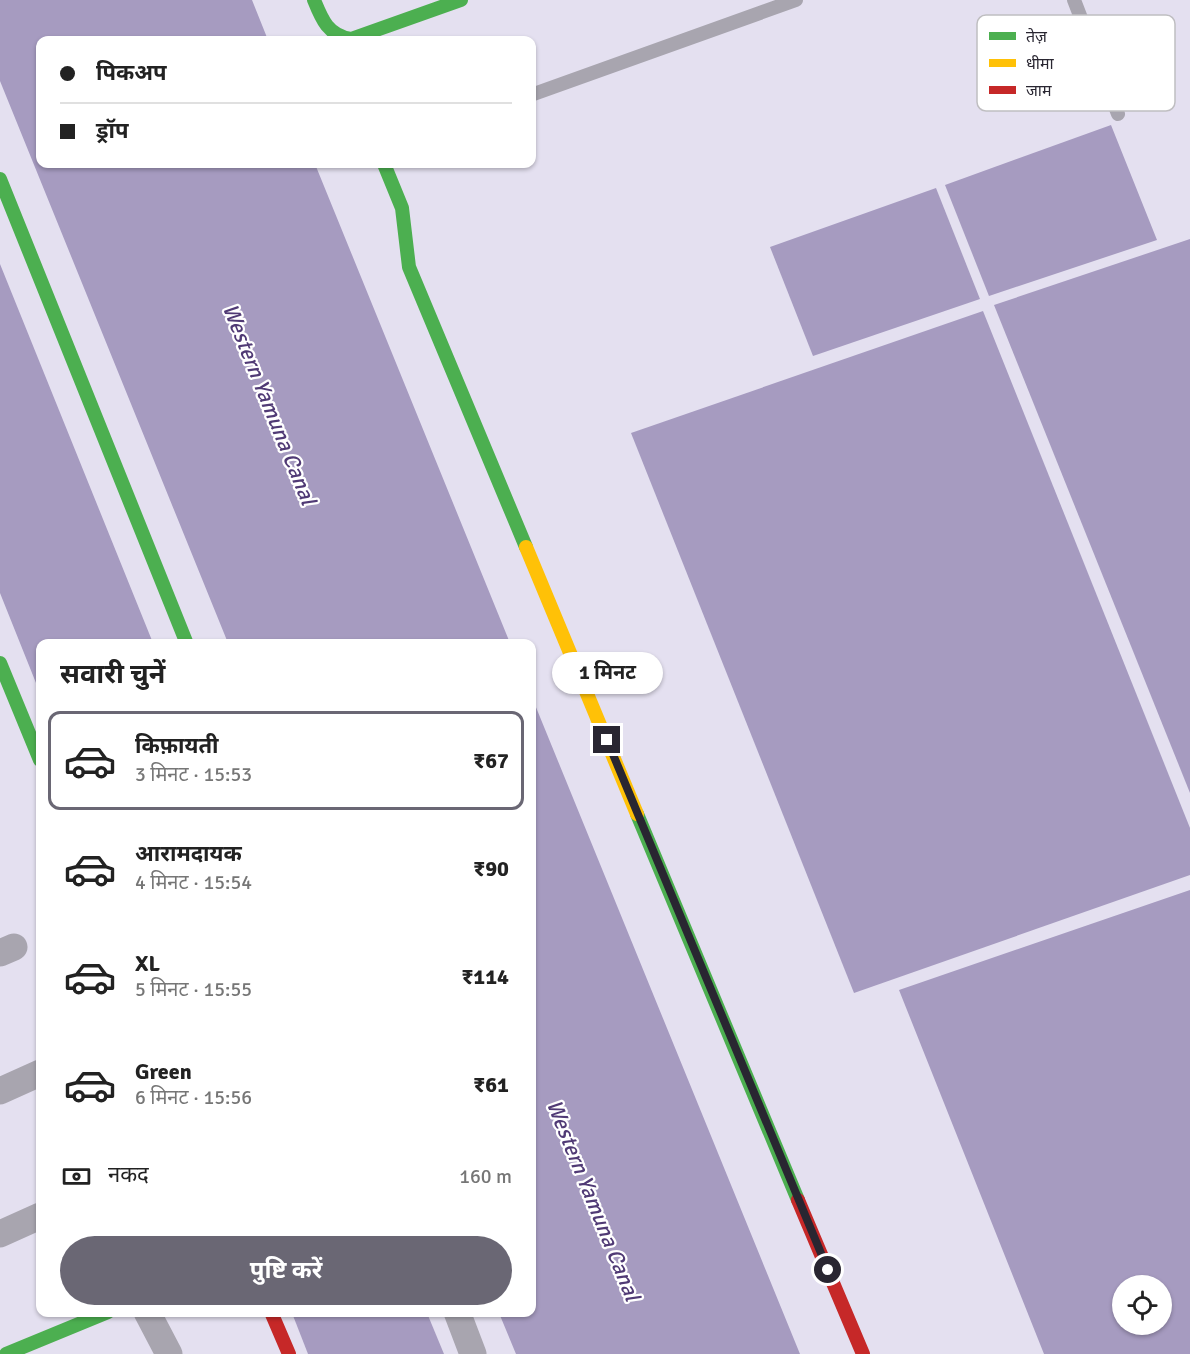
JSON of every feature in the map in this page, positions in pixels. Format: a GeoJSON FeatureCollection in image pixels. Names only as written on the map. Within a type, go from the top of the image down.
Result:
{"type":"FeatureCollection","features":[{"type":"Feature","properties":{"kind":"street"},"geometry":{"type":"LineString","coordinates":[[314,0],[326,26],[335,36]]}},
{"type":"Feature","properties":{"kind":"street"},"geometry":{"type":"LineString","coordinates":[[362,36],[461,0]]}},
{"type":"Feature","properties":{"kind":"street"},"geometry":{"type":"LineString","coordinates":[[386,168],[402,208],[409,267],[417,287],[863,1354]]}},
{"type":"Feature","properties":{"kind":"street"},"geometry":{"type":"LineString","coordinates":[[0,178],[185,639]]}},
{"type":"Feature","properties":{"kind":"street"},"geometry":{"type":"LineString","coordinates":[[0,663],[36,750]]}},
{"type":"Feature","properties":{"kind":"street"},"geometry":{"type":"LineString","coordinates":[[0,1091],[36,1075]]}},
{"type":"Feature","properties":{"kind":"street"},"geometry":{"type":"LineString","coordinates":[[0,1234],[36,1218]]}},
{"type":"Feature","properties":{"kind":"street"},"geometry":{"type":"LineString","coordinates":[[6,1354],[96,1317]]}},
{"type":"Feature","properties":{"kind":"street"},"geometry":{"type":"LineString","coordinates":[[150,1317],[169,1354]]}},
{"type":"Feature","properties":{"kind":"street"},"geometry":{"type":"LineString","coordinates":[[273,1317],[289,1354]]}},
{"type":"Feature","properties":{"kind":"street"},"geometry":{"type":"LineString","coordinates":[[459,1317],[473,1354]]}},
{"type":"Feature","properties":{"kind":"lane"},"geometry":{"type":"LineString","coordinates":[[536,93],[796,0]]}},
{"type":"Feature","properties":{"kind":"lane"},"geometry":{"type":"LineString","coordinates":[[1074,0],[1080,15]]}},
{"type":"Feature","properties":{"kind":"water","name":"Western Yamuna Canal"},"geometry":{"type":"Polygon","coordinates":[[[0,0],[252,0],[266,36],[36,36],[36,168],[317,168],[508,639],[226,639],[0,81],[0,0]]]}},
{"type":"Feature","properties":{"kind":"water"},"geometry":{"type":"Polygon","coordinates":[[[1111,125],[1157,240],[989,296],[945,185],[1111,125]]]}},
{"type":"Feature","properties":{"kind":"water"},"geometry":{"type":"Polygon","coordinates":[[[936,188],[980,299],[813,356],[770,247],[936,188]]]}},
{"type":"Feature","properties":{"kind":"water"},"geometry":{"type":"Polygon","coordinates":[[[1190,239],[1190,793],[994,305],[1190,239]]]}},
{"type":"Feature","properties":{"kind":"water"},"geometry":{"type":"Polygon","coordinates":[[[0,264],[151,639],[36,639],[36,683],[0,593],[0,264]]]}},
{"type":"Feature","properties":{"kind":"water"},"geometry":{"type":"Polygon","coordinates":[[[983,311],[1190,828],[1190,875],[854,993],[631,433],[983,311]]]}},
{"type":"Feature","properties":{"kind":"water","name":"Western Yamuna Canal"},"geometry":{"type":"Polygon","coordinates":[[[536,707],[800,1354],[516,1354],[501,1317],[536,1317],[536,707]]]}},
{"type":"Feature","properties":{"kind":"water"},"geometry":{"type":"Polygon","coordinates":[[[1190,890],[1190,1354],[1044,1354],[899,990],[1190,890]]]}},
{"type":"Feature","properties":{"kind":"water"},"geometry":{"type":"Polygon","coordinates":[[[294,1317],[429,1317],[444,1354],[308,1354],[294,1317]]]}},
{"type":"Feature","properties":{"kind":"traffic: fast"},"geometry":{"type":"LineString","coordinates":[[314,0],[327,26],[341,36]]}},
{"type":"Feature","properties":{"kind":"traffic: fast"},"geometry":{"type":"LineString","coordinates":[[359,36],[461,0]]}},
{"type":"Feature","properties":{"kind":"traffic: fast"},"geometry":{"type":"LineString","coordinates":[[386,168],[402,208],[409,267],[526,547]]}},
{"type":"Feature","properties":{"kind":"traffic: fast"},"geometry":{"type":"LineString","coordinates":[[0,179],[185,639]]}},
{"type":"Feature","properties":{"kind":"traffic: fast"},"geometry":{"type":"LineString","coordinates":[[0,663],[36,750]]}},
{"type":"Feature","properties":{"kind":"traffic: fast"},"geometry":{"type":"LineString","coordinates":[[637,814],[798,1200]]}},
{"type":"Feature","properties":{"kind":"traffic: fast"},"geometry":{"type":"LineString","coordinates":[[6,1354],[96,1317]]}},
{"type":"Feature","properties":{"kind":"traffic: slow"},"geometry":{"type":"LineString","coordinates":[[526,547],[637,814]]}},
{"type":"Feature","properties":{"kind":"traffic: jam"},"geometry":{"type":"LineString","coordinates":[[798,1200],[863,1354]]}},
{"type":"Feature","properties":{"kind":"traffic: jam"},"geometry":{"type":"LineString","coordinates":[[273,1317],[289,1354]]}},
{"type":"Feature","properties":{"kind":"route"},"geometry":{"type":"LineString","coordinates":[[607,740],[828,1270]]}}]}
